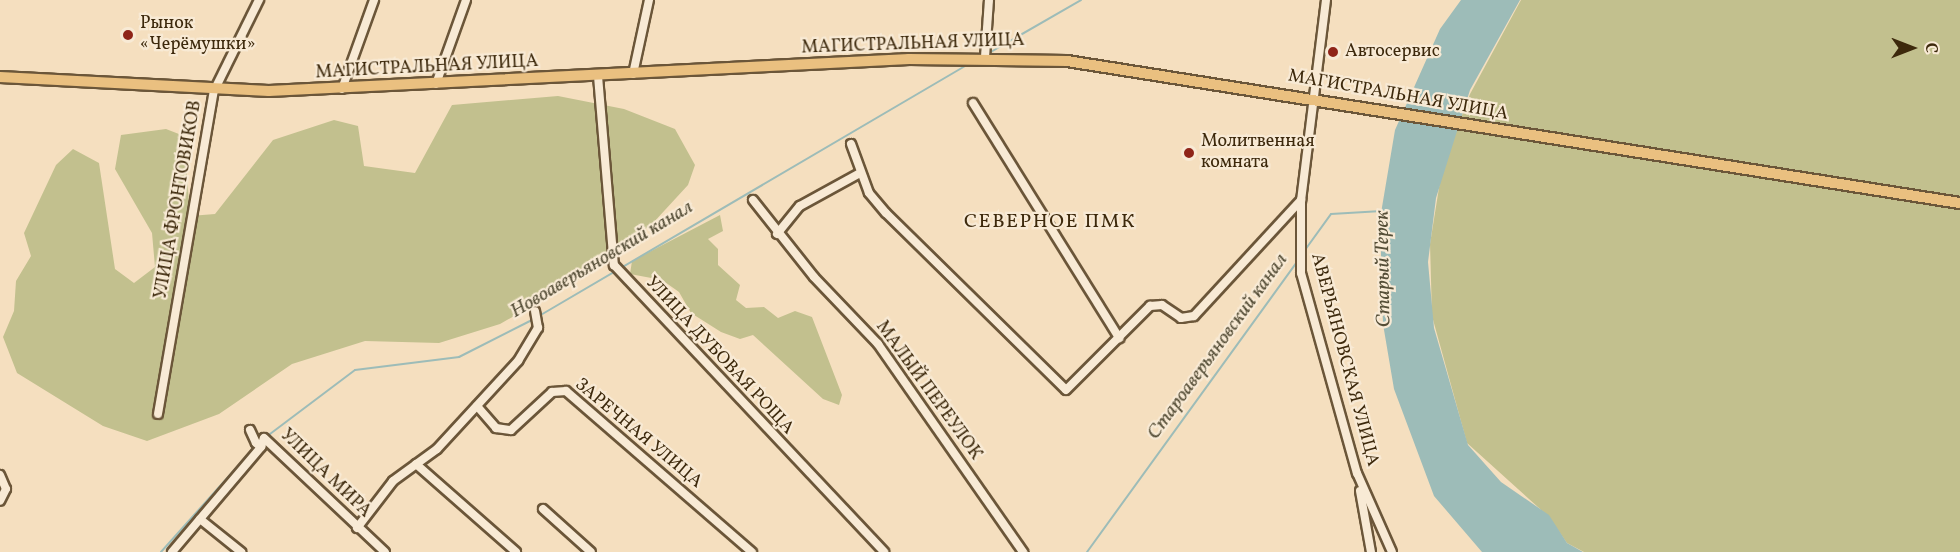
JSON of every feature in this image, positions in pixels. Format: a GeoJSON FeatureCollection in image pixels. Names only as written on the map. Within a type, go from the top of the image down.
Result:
{"type":"FeatureCollection","features":[{"type":"Feature","properties":{"kind":"main road","name":"МАГИСТРАЛЬНАЯ УЛИЦА"},"geometry":{"type":"LineString","coordinates":[[0,77],[214,91],[342,89],[986,57],[1067,61],[1396,110],[1470,125],[1960,203]]}},
{"type":"Feature","properties":{"kind":"street","name":"УЛИЦА ФРОНТОВИКОВ"},"geometry":{"type":"LineString","coordinates":[[158,414],[214,91],[259,0]]}},
{"type":"Feature","properties":{"kind":"street"},"geometry":{"type":"LineString","coordinates":[[342,89],[374,0]]}},
{"type":"Feature","properties":{"kind":"street"},"geometry":{"type":"LineString","coordinates":[[436,84],[466,0]]}},
{"type":"Feature","properties":{"kind":"street"},"geometry":{"type":"LineString","coordinates":[[633,74],[649,0]]}},
{"type":"Feature","properties":{"kind":"street"},"geometry":{"type":"LineString","coordinates":[[986,57],[988,0]]}},
{"type":"Feature","properties":{"kind":"street","name":"АВЕРЬЯНОВСКАЯ УЛИЦА"},"geometry":{"type":"LineString","coordinates":[[1326,0],[1301,200],[1301,273],[1357,473],[1392,552]]}},
{"type":"Feature","properties":{"kind":"street","name":"УЛИЦА ДУБОВАЯ РОЩА"},"geometry":{"type":"LineString","coordinates":[[598,76],[614,265],[884,552]]}},
{"type":"Feature","properties":{"kind":"street"},"geometry":{"type":"LineString","coordinates":[[973,103],[1119,338]]}},
{"type":"Feature","properties":{"kind":"street"},"geometry":{"type":"LineString","coordinates":[[851,144],[860,173],[886,213],[1061,389],[1071,388],[1119,338],[1156,304],[1181,318],[1194,316],[1301,200]]}},
{"type":"Feature","properties":{"kind":"street"},"geometry":{"type":"LineString","coordinates":[[777,234],[800,206],[860,173]]}},
{"type":"Feature","properties":{"kind":"street","name":"МАЛЫЙ ПЕРЕУЛОК"},"geometry":{"type":"LineString","coordinates":[[753,200],[777,234],[879,344],[1023,552]]}},
{"type":"Feature","properties":{"kind":"street"},"geometry":{"type":"LineString","coordinates":[[357,528],[393,481],[416,464],[477,406],[534,337],[535,311]]}},
{"type":"Feature","properties":{"kind":"street","name":"ЗАРЕЧНАЯ УЛИЦА"},"geometry":{"type":"LineString","coordinates":[[477,406],[496,428],[511,430],[552,392],[566,391],[752,552]]}},
{"type":"Feature","properties":{"kind":"street","name":"УЛИЦА МИРА"},"geometry":{"type":"LineString","coordinates":[[250,430],[261,447]]}},
{"type":"Feature","properties":{"kind":"street","name":"УЛИЦА МИРА"},"geometry":{"type":"LineString","coordinates":[[261,447],[264,438],[357,528],[386,552]]}},
{"type":"Feature","properties":{"kind":"street"},"geometry":{"type":"LineString","coordinates":[[172,552],[261,447]]}},
{"type":"Feature","properties":{"kind":"street"},"geometry":{"type":"LineString","coordinates":[[416,464],[516,552]]}},
{"type":"Feature","properties":{"kind":"street"},"geometry":{"type":"LineString","coordinates":[[1357,473],[1371,552]]}},
{"type":"Feature","properties":{"kind":"street"},"geometry":{"type":"LineString","coordinates":[[0,475],[6,489],[0,501]]}},
{"type":"Feature","properties":{"kind":"street"},"geometry":{"type":"LineString","coordinates":[[543,509],[591,552]]}},
{"type":"Feature","properties":{"kind":"street"},"geometry":{"type":"LineString","coordinates":[[200,519],[241,552]]}},
{"type":"Feature","properties":{"kind":"shaded area"},"geometry":{"type":"Polygon","coordinates":[[[1521,0],[1960,0],[1960,552],[1584,552],[1567,543],[1549,517],[1467,443],[1432,316],[1430,244],[1442,169],[1470,94],[1521,0]]]}},
{"type":"Feature","properties":{"kind":"shaded area"},"geometry":{"type":"Polygon","coordinates":[[[558,96],[624,109],[675,129],[695,165],[688,185],[653,223],[594,271],[500,324],[439,343],[365,341],[292,364],[219,414],[147,441],[103,426],[17,373],[3,337],[14,311],[16,281],[31,256],[24,233],[56,165],[73,149],[99,163],[115,269],[134,283],[155,267],[152,233],[115,169],[121,135],[166,129],[184,136],[190,216],[215,214],[273,140],[334,120],[358,126],[364,166],[415,173],[452,105],[558,96]]]}},
{"type":"Feature","properties":{"kind":"shaded area"},"geometry":{"type":"Polygon","coordinates":[[[720,215],[723,231],[708,239],[718,249],[718,265],[740,285],[736,300],[746,308],[764,307],[778,318],[795,311],[812,317],[842,395],[839,405],[823,399],[753,335],[740,339],[721,332],[691,313],[679,292],[662,280],[630,274],[632,261],[720,215]]]}},
{"type":"Feature","properties":{"kind":"water","name":"Старый Терек"},"geometry":{"type":"Polygon","coordinates":[[[1461,0],[1520,0],[1470,90],[1436,198],[1428,262],[1434,328],[1468,445],[1501,482],[1549,515],[1567,543],[1583,552],[1482,552],[1434,496],[1394,389],[1383,324],[1380,219],[1395,130],[1440,29],[1461,0]]]}},
{"type":"Feature","properties":{"kind":"waterway","name":"Новоаверьяновский канал"},"geometry":{"type":"LineString","coordinates":[[989,53],[1081,0]]}},
{"type":"Feature","properties":{"kind":"waterway","name":"Новоаверьяновский канал"},"geometry":{"type":"LineString","coordinates":[[539,316],[969,64]]}},
{"type":"Feature","properties":{"kind":"waterway","name":"Староаверьяновский канал"},"geometry":{"type":"LineString","coordinates":[[1305,250],[1331,214],[1382,211]]}},
{"type":"Feature","properties":{"kind":"waterway","name":"Староаверьяновский канал"},"geometry":{"type":"LineString","coordinates":[[1087,552],[1298,260]]}},
{"type":"Feature","properties":{"kind":"waterway","name":"Новоаверьяновский канал"},"geometry":{"type":"LineString","coordinates":[[266,437],[355,370],[459,357],[534,319]]}},
{"type":"Feature","properties":{"kind":"waterway","name":"Новоаверьяновский канал"},"geometry":{"type":"LineString","coordinates":[[161,552],[255,447]]}},
{"type":"Feature","properties":{"kind":"place","name":"Рынок «Черёмушки»"},"geometry":{"type":"Point","coordinates":[128,35]}},
{"type":"Feature","properties":{"kind":"place","name":"Автосервис"},"geometry":{"type":"Point","coordinates":[1333,52]}},
{"type":"Feature","properties":{"kind":"place","name":"Молитвенная комната"},"geometry":{"type":"Point","coordinates":[1189,153]}},
{"type":"Feature","properties":{"kind":"district","name":"СЕВЕРНОЕ ПМК"},"geometry":{"type":"Point","coordinates":[1050,222]}}]}
